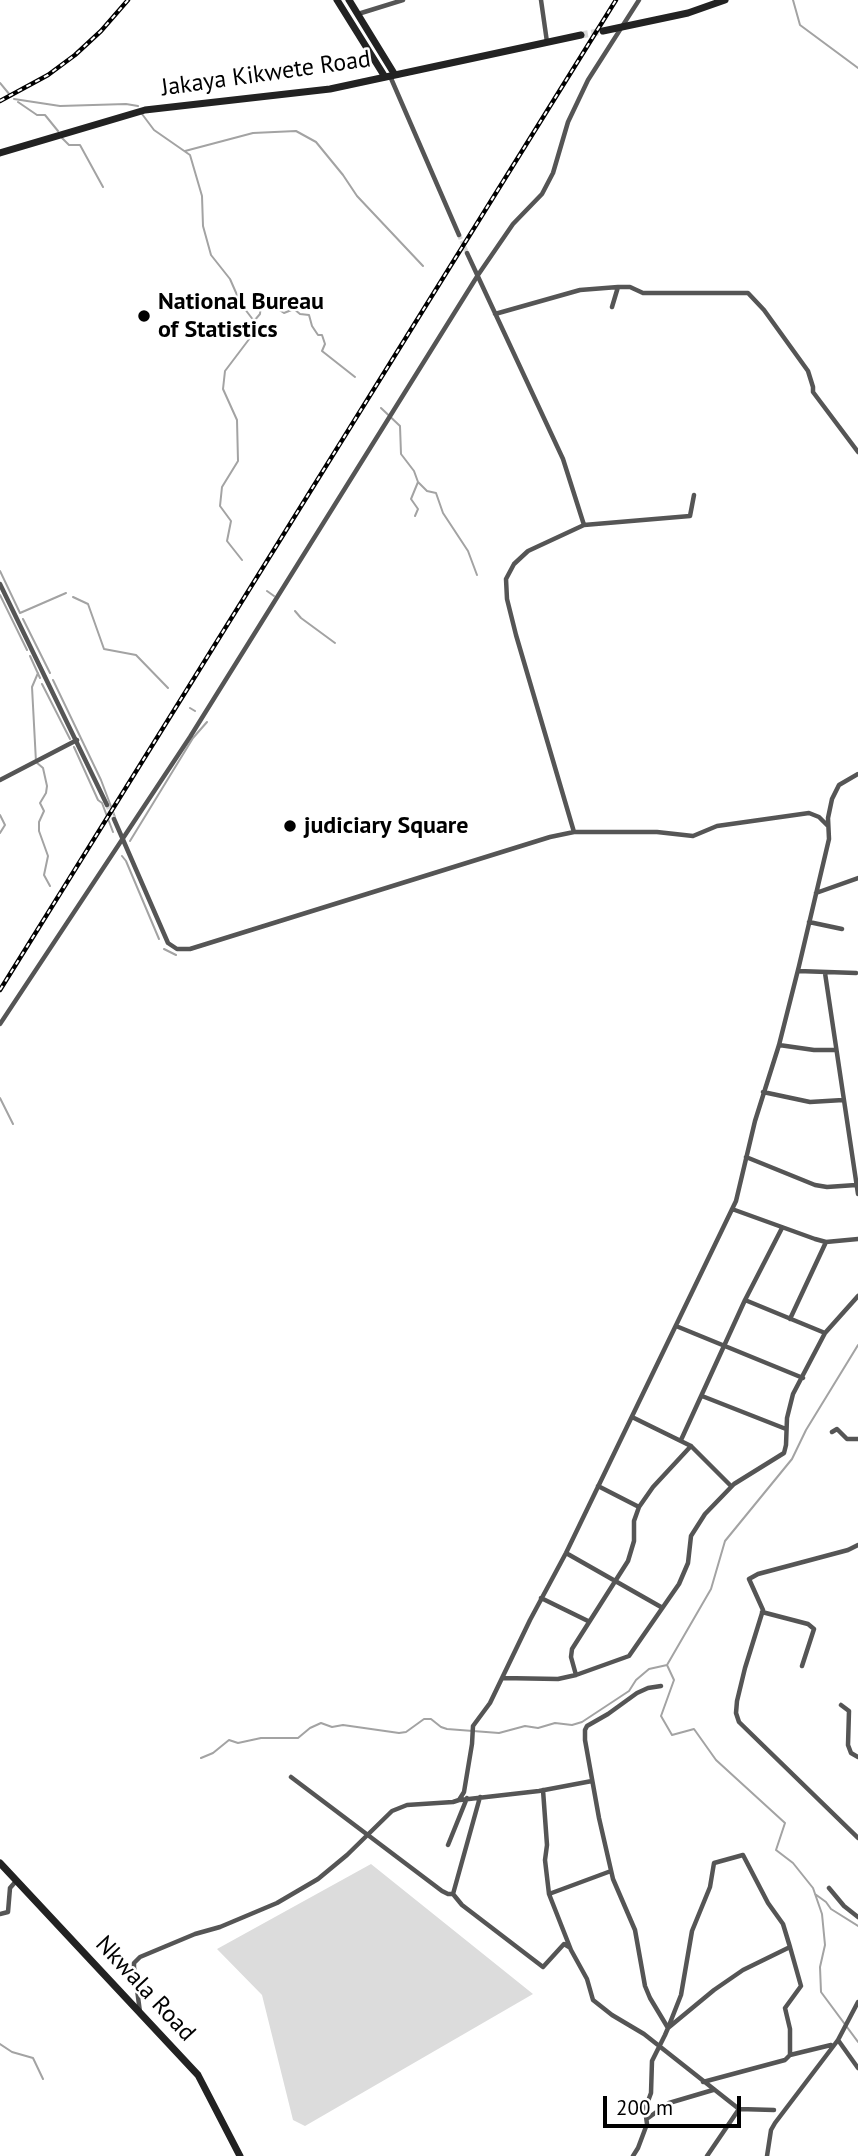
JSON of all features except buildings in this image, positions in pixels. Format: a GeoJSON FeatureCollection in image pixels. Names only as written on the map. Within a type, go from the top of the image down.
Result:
{"type":"FeatureCollection","features":[{"type":"Feature","properties":{"kind":"main road"},"geometry":{"type":"LineString","coordinates":[[337,0],[390,76]]}},
{"type":"Feature","properties":{"kind":"main road"},"geometry":{"type":"LineString","coordinates":[[349,0],[390,76]]}},
{"type":"Feature","properties":{"kind":"main road"},"geometry":{"type":"LineString","coordinates":[[603,31],[688,13],[725,0]]}},
{"type":"Feature","properties":{"kind":"main road","name":"Jakaya Kikwete Road"},"geometry":{"type":"LineString","coordinates":[[0,153],[145,110],[310,92],[581,35]]}},
{"type":"Feature","properties":{"kind":"main road","name":"Nkwala Road"},"geometry":{"type":"LineString","coordinates":[[0,1863],[198,2076],[240,2156]]}},
{"type":"Feature","properties":{"kind":"street"},"geometry":{"type":"LineString","coordinates":[[357,14],[403,0]]}},
{"type":"Feature","properties":{"kind":"street"},"geometry":{"type":"LineString","coordinates":[[541,0],[547,42]]}},
{"type":"Feature","properties":{"kind":"street"},"geometry":{"type":"LineString","coordinates":[[0,1024],[190,737],[478,275],[513,224],[542,194],[553,173],[568,122],[583,91],[639,0]]}},
{"type":"Feature","properties":{"kind":"street"},"geometry":{"type":"LineString","coordinates":[[390,76],[459,235]]}},
{"type":"Feature","properties":{"kind":"street"},"geometry":{"type":"LineString","coordinates":[[467,253],[563,459],[584,524]]}},
{"type":"Feature","properties":{"kind":"street"},"geometry":{"type":"LineString","coordinates":[[612,307],[618,287]]}},
{"type":"Feature","properties":{"kind":"street"},"geometry":{"type":"LineString","coordinates":[[495,314],[580,290],[630,287],[643,293],[748,293],[764,310],[808,371],[813,392],[821,400],[838,429],[858,452]]}},
{"type":"Feature","properties":{"kind":"street"},"geometry":{"type":"LineString","coordinates":[[574,832],[516,635],[507,599],[506,579],[514,564],[528,551],[584,524],[690,516],[694,495]]}},
{"type":"Feature","properties":{"kind":"street"},"geometry":{"type":"LineString","coordinates":[[0,584],[107,805]]}},
{"type":"Feature","properties":{"kind":"street"},"geometry":{"type":"LineString","coordinates":[[0,780],[77,740]]}},
{"type":"Feature","properties":{"kind":"street"},"geometry":{"type":"LineString","coordinates":[[459,1800],[464,1792],[473,1726],[486,1710],[566,1553],[732,1209],[742,1182],[746,1157],[798,971],[829,839],[828,818],[836,790],[845,780],[858,774]]}},
{"type":"Feature","properties":{"kind":"street"},"geometry":{"type":"LineString","coordinates":[[114,819],[168,943],[177,949],[190,949],[537,841],[574,832],[657,832],[693,836],[717,825],[809,813],[819,817],[828,827]]}},
{"type":"Feature","properties":{"kind":"street"},"geometry":{"type":"LineString","coordinates":[[815,893],[858,878]]}},
{"type":"Feature","properties":{"kind":"street"},"geometry":{"type":"LineString","coordinates":[[809,922],[842,929]]}},
{"type":"Feature","properties":{"kind":"street"},"geometry":{"type":"LineString","coordinates":[[798,971],[856,973]]}},
{"type":"Feature","properties":{"kind":"street"},"geometry":{"type":"LineString","coordinates":[[825,973],[858,1194]]}},
{"type":"Feature","properties":{"kind":"street"},"geometry":{"type":"LineString","coordinates":[[779,1045],[836,1050]]}},
{"type":"Feature","properties":{"kind":"street"},"geometry":{"type":"LineString","coordinates":[[764,1092],[810,1102],[843,1100]]}},
{"type":"Feature","properties":{"kind":"street"},"geometry":{"type":"LineString","coordinates":[[746,1157],[815,1185],[856,1185]]}},
{"type":"Feature","properties":{"kind":"street"},"geometry":{"type":"LineString","coordinates":[[732,1209],[826,1242],[858,1239]]}},
{"type":"Feature","properties":{"kind":"street"},"geometry":{"type":"LineString","coordinates":[[681,1440],[745,1300],[782,1228]]}},
{"type":"Feature","properties":{"kind":"street"},"geometry":{"type":"LineString","coordinates":[[790,1320],[826,1242]]}},
{"type":"Feature","properties":{"kind":"street"},"geometry":{"type":"LineString","coordinates":[[502,1678],[537,1680],[576,1675],[629,1656],[685,1573],[691,1536],[697,1525],[732,1486],[748,1473],[784,1453],[789,1405],[825,1333],[858,1296]]}},
{"type":"Feature","properties":{"kind":"street"},"geometry":{"type":"LineString","coordinates":[[745,1300],[825,1333]]}},
{"type":"Feature","properties":{"kind":"street"},"geometry":{"type":"LineString","coordinates":[[676,1326],[803,1378]]}},
{"type":"Feature","properties":{"kind":"street"},"geometry":{"type":"LineString","coordinates":[[702,1396],[786,1429]]}},
{"type":"Feature","properties":{"kind":"street"},"geometry":{"type":"LineString","coordinates":[[632,1417],[691,1446],[732,1486]]}},
{"type":"Feature","properties":{"kind":"street"},"geometry":{"type":"LineString","coordinates":[[832,1432],[837,1429],[847,1439],[858,1439]]}},
{"type":"Feature","properties":{"kind":"street"},"geometry":{"type":"LineString","coordinates":[[576,1675],[571,1657],[572,1649],[632,1551],[634,1521],[639,1507],[653,1487],[691,1446]]}},
{"type":"Feature","properties":{"kind":"street"},"geometry":{"type":"LineString","coordinates":[[598,1486],[639,1507]]}},
{"type":"Feature","properties":{"kind":"street"},"geometry":{"type":"LineString","coordinates":[[858,1545],[749,1579],[762,1612],[737,1700],[736,1713],[739,1721],[858,1838]]}},
{"type":"Feature","properties":{"kind":"street"},"geometry":{"type":"LineString","coordinates":[[566,1553],[661,1607]]}},
{"type":"Feature","properties":{"kind":"street"},"geometry":{"type":"LineString","coordinates":[[541,1598],[589,1622]]}},
{"type":"Feature","properties":{"kind":"street"},"geometry":{"type":"LineString","coordinates":[[762,1612],[808,1624],[814,1629],[802,1666]]}},
{"type":"Feature","properties":{"kind":"street"},"geometry":{"type":"LineString","coordinates":[[661,1686],[642,1690],[587,1726],[585,1740],[614,1884],[635,1930],[646,1986],[668,2028]]}},
{"type":"Feature","properties":{"kind":"street"},"geometry":{"type":"LineString","coordinates":[[841,1705],[849,1711],[848,1745],[851,1753],[858,1757]]}},
{"type":"Feature","properties":{"kind":"street"},"geometry":{"type":"LineString","coordinates":[[291,1777],[442,1891],[453,1894],[462,1905],[543,1967],[564,1944],[570,1947]]}},
{"type":"Feature","properties":{"kind":"street"},"geometry":{"type":"LineString","coordinates":[[140,2013],[134,1963],[140,1957],[277,1903],[330,1871],[384,1817],[399,1807],[543,1790],[592,1781]]}},
{"type":"Feature","properties":{"kind":"street"},"geometry":{"type":"LineString","coordinates":[[543,1790],[547,1831],[544,1860],[549,1894],[570,1947],[587,1979],[593,2000],[644,2034],[739,2109],[774,2110]]}},
{"type":"Feature","properties":{"kind":"street"},"geometry":{"type":"LineString","coordinates":[[453,1894],[480,1797]]}},
{"type":"Feature","properties":{"kind":"street"},"geometry":{"type":"LineString","coordinates":[[448,1845],[467,1798]]}},
{"type":"Feature","properties":{"kind":"street"},"geometry":{"type":"LineString","coordinates":[[633,2156],[648,2118],[645,2109],[651,2092],[651,2065],[681,1995],[689,1946],[710,1887],[715,1863],[743,1855],[768,1903],[783,1924],[801,1986],[785,2008],[790,2029],[790,2055]]}},
{"type":"Feature","properties":{"kind":"street"},"geometry":{"type":"LineString","coordinates":[[549,1894],[611,1871]]}},
{"type":"Feature","properties":{"kind":"street"},"geometry":{"type":"LineString","coordinates":[[0,1914],[8,1912],[10,1888],[17,1880]]}},
{"type":"Feature","properties":{"kind":"street"},"geometry":{"type":"LineString","coordinates":[[829,1888],[858,1917]]}},
{"type":"Feature","properties":{"kind":"street"},"geometry":{"type":"LineString","coordinates":[[668,2028],[743,1970],[790,1947]]}},
{"type":"Feature","properties":{"kind":"street"},"geometry":{"type":"LineString","coordinates":[[766,2156],[775,2123],[838,2040],[858,2002]]}},
{"type":"Feature","properties":{"kind":"street"},"geometry":{"type":"LineString","coordinates":[[838,2040],[858,2068]]}},
{"type":"Feature","properties":{"kind":"street"},"geometry":{"type":"LineString","coordinates":[[702,2082],[833,2045]]}},
{"type":"Feature","properties":{"kind":"street"},"geometry":{"type":"LineString","coordinates":[[648,2118],[669,2104],[713,2090]]}},
{"type":"Feature","properties":{"kind":"street"},"geometry":{"type":"LineString","coordinates":[[707,2156],[739,2109]]}},
{"type":"Feature","properties":{"kind":"shaded area"},"geometry":{"type":"Polygon","coordinates":[[[371,1864],[533,1994],[305,2126],[293,2120],[262,1995],[217,1949],[371,1864]]]}},
{"type":"Feature","properties":{"kind":"waterway"},"geometry":{"type":"LineString","coordinates":[[793,0],[800,25],[858,68]]}},
{"type":"Feature","properties":{"kind":"waterway"},"geometry":{"type":"LineString","coordinates":[[0,83],[10,95]]}},
{"type":"Feature","properties":{"kind":"waterway"},"geometry":{"type":"LineString","coordinates":[[14,99],[60,106],[138,106]]}},
{"type":"Feature","properties":{"kind":"waterway"},"geometry":{"type":"LineString","coordinates":[[18,102],[37,115],[45,115],[58,131]]}},
{"type":"Feature","properties":{"kind":"waterway"},"geometry":{"type":"LineString","coordinates":[[142,114],[154,130],[190,155],[202,196],[203,226],[211,255],[230,279],[241,304],[254,321],[253,334],[225,371],[223,389],[237,420],[238,461],[222,487],[220,506],[231,521],[227,541],[242,560]]}},
{"type":"Feature","properties":{"kind":"waterway"},"geometry":{"type":"LineString","coordinates":[[185,151],[253,133],[296,131],[316,142],[357,196],[423,266]]}},
{"type":"Feature","properties":{"kind":"waterway"},"geometry":{"type":"LineString","coordinates":[[62,138],[69,145],[80,145],[103,187]]}},
{"type":"Feature","properties":{"kind":"waterway"},"geometry":{"type":"LineString","coordinates":[[254,321],[260,314],[261,303],[269,303],[284,313],[294,309],[300,314],[309,315],[312,326],[318,335],[322,335],[325,344],[322,351],[355,377]]}},
{"type":"Feature","properties":{"kind":"waterway"},"geometry":{"type":"LineString","coordinates":[[381,408],[400,426],[401,454],[414,471],[418,482],[411,499],[418,509],[415,516]]}},
{"type":"Feature","properties":{"kind":"waterway"},"geometry":{"type":"LineString","coordinates":[[418,482],[427,491],[436,493],[443,513],[468,551],[477,575]]}},
{"type":"Feature","properties":{"kind":"waterway"},"geometry":{"type":"LineString","coordinates":[[0,571],[20,613],[66,593]]}},
{"type":"Feature","properties":{"kind":"waterway"},"geometry":{"type":"LineString","coordinates":[[267,591],[274,596]]}},
{"type":"Feature","properties":{"kind":"waterway"},"geometry":{"type":"LineString","coordinates":[[0,595],[27,650]]}},
{"type":"Feature","properties":{"kind":"waterway"},"geometry":{"type":"LineString","coordinates":[[73,597],[88,604],[104,649],[136,655],[168,688]]}},
{"type":"Feature","properties":{"kind":"waterway"},"geometry":{"type":"LineString","coordinates":[[295,611],[335,643]]}},
{"type":"Feature","properties":{"kind":"waterway"},"geometry":{"type":"LineString","coordinates":[[23,619],[50,673]]}},
{"type":"Feature","properties":{"kind":"waterway"},"geometry":{"type":"LineString","coordinates":[[30,656],[40,678]]}},
{"type":"Feature","properties":{"kind":"waterway"},"geometry":{"type":"LineString","coordinates":[[38,673],[32,687],[36,762],[43,768],[47,786],[40,803],[44,811],[39,822],[39,831],[48,856],[44,875],[50,886]]}},
{"type":"Feature","properties":{"kind":"waterway"},"geometry":{"type":"LineString","coordinates":[[53,680],[101,780],[115,817]]}},
{"type":"Feature","properties":{"kind":"waterway"},"geometry":{"type":"LineString","coordinates":[[42,684],[70,739]]}},
{"type":"Feature","properties":{"kind":"waterway"},"geometry":{"type":"LineString","coordinates":[[190,708],[195,711]]}},
{"type":"Feature","properties":{"kind":"waterway"},"geometry":{"type":"LineString","coordinates":[[130,841],[193,738],[207,722]]}},
{"type":"Feature","properties":{"kind":"waterway"},"geometry":{"type":"LineString","coordinates":[[74,747],[113,832]]}},
{"type":"Feature","properties":{"kind":"waterway"},"geometry":{"type":"LineString","coordinates":[[0,815],[5,825],[0,833]]}},
{"type":"Feature","properties":{"kind":"waterway"},"geometry":{"type":"LineString","coordinates":[[122,856],[159,939]]}},
{"type":"Feature","properties":{"kind":"waterway"},"geometry":{"type":"LineString","coordinates":[[164,949],[176,955]]}},
{"type":"Feature","properties":{"kind":"waterway"},"geometry":{"type":"LineString","coordinates":[[0,1098],[13,1124]]}},
{"type":"Feature","properties":{"kind":"waterway"},"geometry":{"type":"LineString","coordinates":[[858,1345],[806,1430],[792,1459],[725,1541],[711,1589],[667,1665],[674,1680],[661,1716],[672,1735],[694,1729],[716,1760],[785,1823],[776,1850],[793,1863],[813,1888],[822,1914],[825,1945],[820,1967],[821,1992],[858,2042]]}},
{"type":"Feature","properties":{"kind":"waterway"},"geometry":{"type":"LineString","coordinates":[[201,1758],[213,1753],[229,1740],[238,1743],[261,1738],[298,1738],[321,1723],[332,1727],[343,1725],[399,1733],[406,1732],[424,1719],[431,1719],[447,1729],[499,1733],[525,1726],[538,1728],[555,1723],[572,1725],[582,1722],[629,1691],[636,1680],[649,1669],[667,1665]]}},
{"type":"Feature","properties":{"kind":"waterway"},"geometry":{"type":"LineString","coordinates":[[815,1894],[831,1909],[858,1926]]}},
{"type":"Feature","properties":{"kind":"waterway"},"geometry":{"type":"LineString","coordinates":[[0,2044],[12,2052],[33,2058],[43,2079]]}},
{"type":"Feature","properties":{"kind":"tunnel"},"geometry":{"type":"LineString","coordinates":[[581,35],[603,31]]}},
{"type":"Feature","properties":{"kind":"tunnel"},"geometry":{"type":"LineString","coordinates":[[459,235],[467,253]]}},
{"type":"Feature","properties":{"kind":"tunnel"},"geometry":{"type":"LineString","coordinates":[[107,805],[114,819]]}},
{"type":"Feature","properties":{"kind":"railway"},"geometry":{"type":"LineString","coordinates":[[0,101],[48,75],[75,55],[128,0]]}},
{"type":"Feature","properties":{"kind":"railway"},"geometry":{"type":"LineString","coordinates":[[0,990],[616,0]]}},
{"type":"Feature","properties":{"kind":"place","name":"National Bureau of Statistics"},"geometry":{"type":"Point","coordinates":[144,316]}},
{"type":"Feature","properties":{"kind":"place","name":"judiciary Square"},"geometry":{"type":"Point","coordinates":[290,826]}}]}
